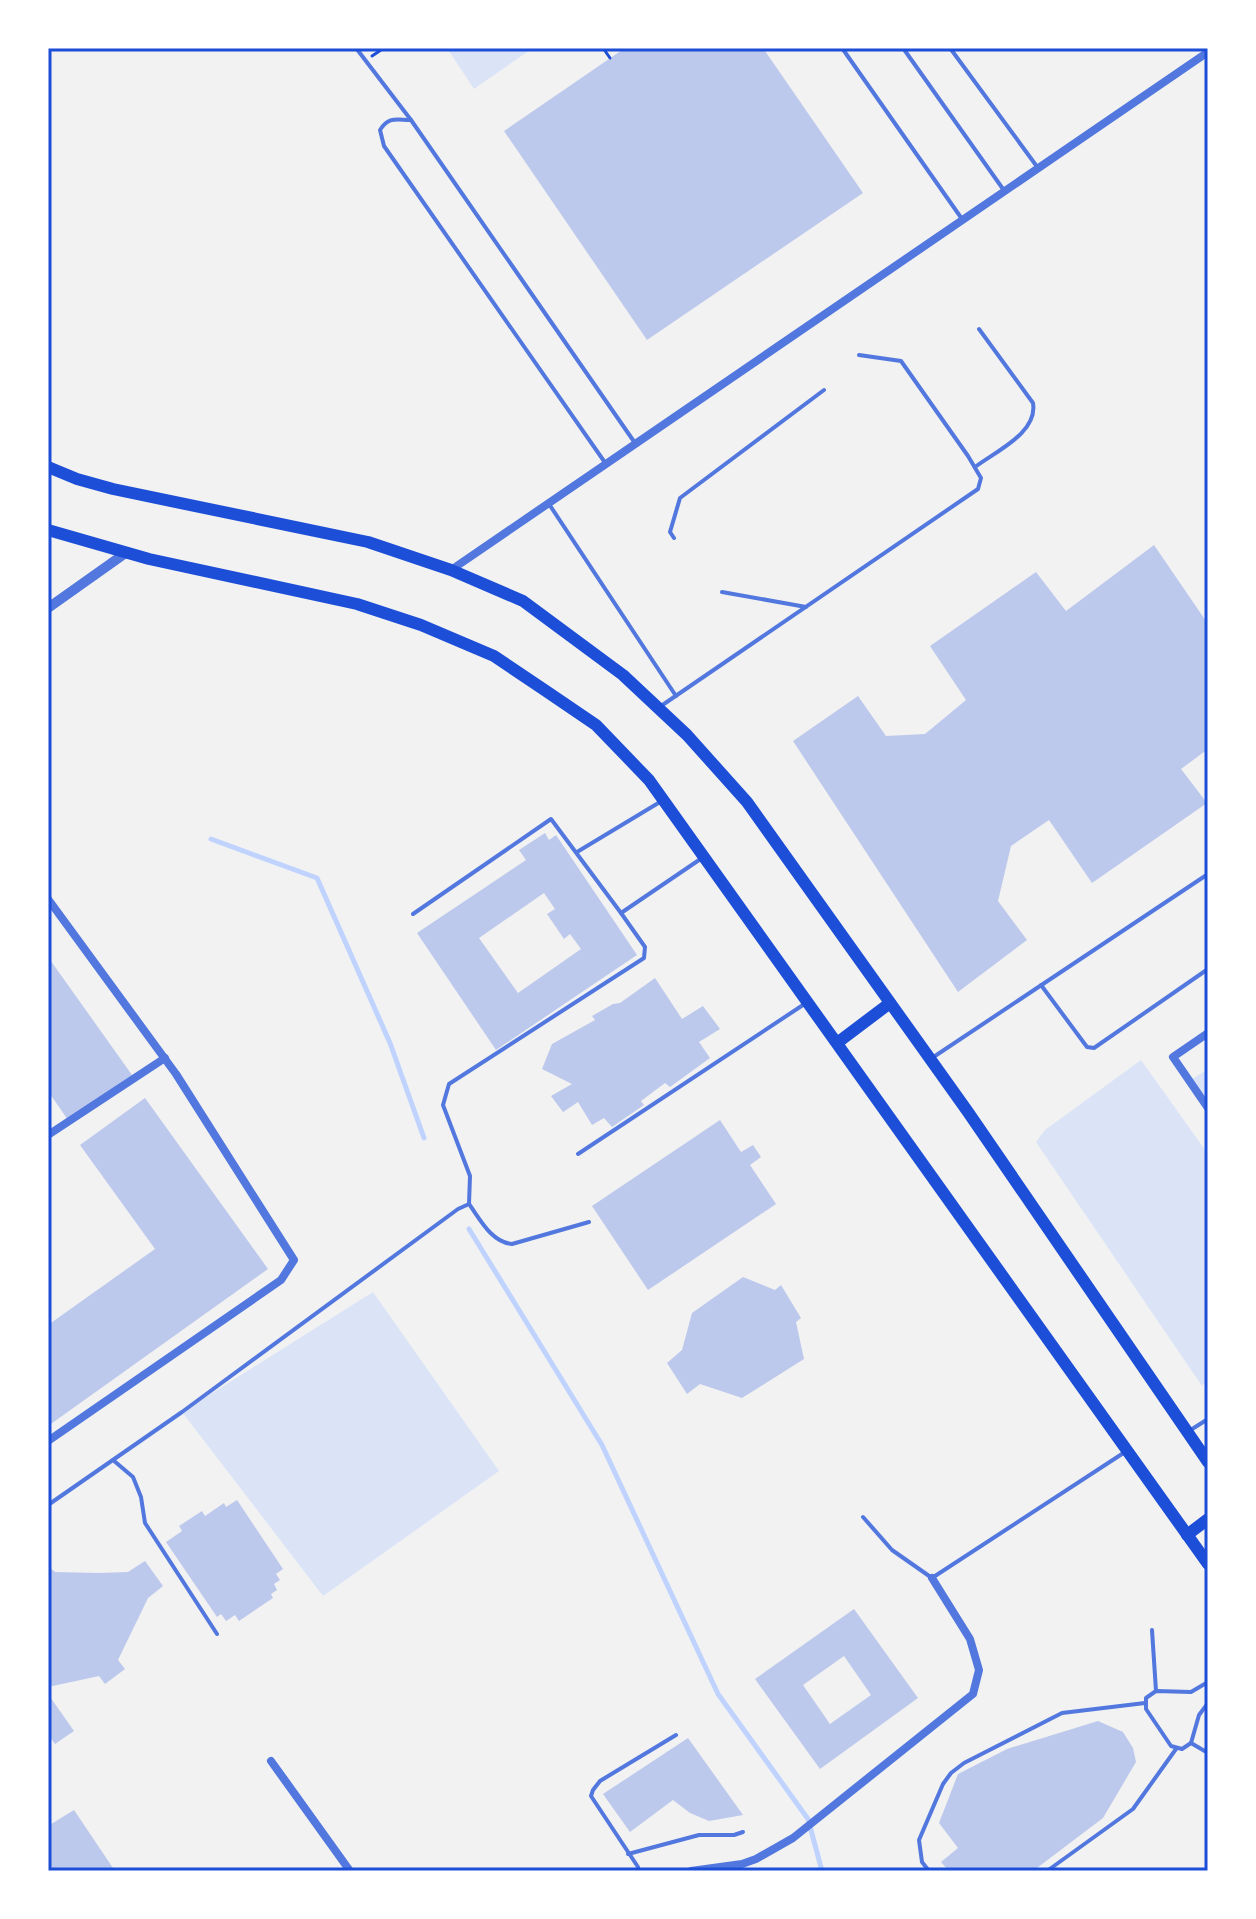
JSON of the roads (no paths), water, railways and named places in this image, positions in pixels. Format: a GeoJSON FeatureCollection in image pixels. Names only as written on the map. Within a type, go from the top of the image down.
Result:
{"type":"FeatureCollection","features":[{"type":"Feature","properties":{"kind":"main road"},"geometry":{"type":"LineString","coordinates":[[48,467],[113,489],[368,542],[451,570],[523,601],[623,675],[687,735],[747,802],[930,1059],[1208,1462]]}},
{"type":"Feature","properties":{"kind":"main road"},"geometry":{"type":"LineString","coordinates":[[50,531],[127,552],[357,604],[421,625],[494,656],[596,725],[649,780],[1208,1564]]}},
{"type":"Feature","properties":{"kind":"main road"},"geometry":{"type":"LineString","coordinates":[[837,1043],[890,1003]]}},
{"type":"Feature","properties":{"kind":"main road"},"geometry":{"type":"LineString","coordinates":[[1187,1535],[1208,1519]]}},
{"type":"Feature","properties":{"kind":"street"},"geometry":{"type":"LineString","coordinates":[[451,570],[1208,52]]}},
{"type":"Feature","properties":{"kind":"street"},"geometry":{"type":"LineString","coordinates":[[48,608],[127,552]]}},
{"type":"Feature","properties":{"kind":"street"},"geometry":{"type":"LineString","coordinates":[[48,899],[165,1058],[294,1260],[281,1280],[48,1441]]}},
{"type":"Feature","properties":{"kind":"street"},"geometry":{"type":"LineString","coordinates":[[1208,1033],[1173,1057],[1208,1108]]}},
{"type":"Feature","properties":{"kind":"street"},"geometry":{"type":"LineString","coordinates":[[48,1135],[165,1058]]}},
{"type":"Feature","properties":{"kind":"street"},"geometry":{"type":"LineString","coordinates":[[691,1871],[742,1864],[793,1838],[973,1694],[979,1670],[970,1639],[932,1578]]}},
{"type":"Feature","properties":{"kind":"street"},"geometry":{"type":"LineString","coordinates":[[271,1761],[350,1871]]}},
{"type":"Feature","properties":{"kind":"lane"},"geometry":{"type":"LineString","coordinates":[[356,48],[411,120],[636,445]]}},
{"type":"Feature","properties":{"kind":"lane"},"geometry":{"type":"LineString","coordinates":[[842,48],[963,220]]}},
{"type":"Feature","properties":{"kind":"lane"},"geometry":{"type":"LineString","coordinates":[[903,48],[1005,191]]}},
{"type":"Feature","properties":{"kind":"lane"},"geometry":{"type":"LineString","coordinates":[[950,48],[1038,168]]}},
{"type":"Feature","properties":{"kind":"lane"},"geometry":{"type":"LineString","coordinates":[[411,120],[392,118],[384,123],[380,130],[384,146],[606,465]]}},
{"type":"Feature","properties":{"kind":"lane"},"geometry":{"type":"LineString","coordinates":[[975,467],[1030,426],[1035,413],[1033,403],[979,329]]}},
{"type":"Feature","properties":{"kind":"lane"},"geometry":{"type":"LineString","coordinates":[[659,708],[978,489],[981,478],[975,467],[901,361],[859,355]]}},
{"type":"Feature","properties":{"kind":"lane"},"geometry":{"type":"LineString","coordinates":[[674,538],[670,532],[680,498],[824,390]]}},
{"type":"Feature","properties":{"kind":"lane"},"geometry":{"type":"LineString","coordinates":[[549,504],[676,696]]}},
{"type":"Feature","properties":{"kind":"lane"},"geometry":{"type":"LineString","coordinates":[[722,592],[806,607]]}},
{"type":"Feature","properties":{"kind":"lane"},"geometry":{"type":"LineString","coordinates":[[577,852],[663,800]]}},
{"type":"Feature","properties":{"kind":"lane"},"geometry":{"type":"LineString","coordinates":[[413,914],[551,819],[645,947],[644,958],[449,1084],[443,1105],[470,1176],[469,1204],[493,1236],[503,1243],[512,1244],[589,1222]]}},
{"type":"Feature","properties":{"kind":"lane"},"geometry":{"type":"LineString","coordinates":[[621,913],[704,857]]}},
{"type":"Feature","properties":{"kind":"lane"},"geometry":{"type":"LineString","coordinates":[[930,1059],[1208,874]]}},
{"type":"Feature","properties":{"kind":"lane"},"geometry":{"type":"LineString","coordinates":[[1041,985],[1087,1047],[1094,1048],[1208,969]]}},
{"type":"Feature","properties":{"kind":"lane"},"geometry":{"type":"LineString","coordinates":[[578,1154],[808,1002]]}},
{"type":"Feature","properties":{"kind":"lane"},"geometry":{"type":"LineString","coordinates":[[48,1505],[469,1204]]}},
{"type":"Feature","properties":{"kind":"lane"},"geometry":{"type":"LineString","coordinates":[[1187,1432],[1208,1419]]}},
{"type":"Feature","properties":{"kind":"lane"},"geometry":{"type":"LineString","coordinates":[[863,1517],[892,1550],[932,1578],[1127,1450]]}},
{"type":"Feature","properties":{"kind":"lane"},"geometry":{"type":"LineString","coordinates":[[113,1460],[133,1477],[141,1497],[145,1523],[217,1634]]}},
{"type":"Feature","properties":{"kind":"lane"},"geometry":{"type":"LineString","coordinates":[[1152,1630],[1156,1691]]}},
{"type":"Feature","properties":{"kind":"lane"},"geometry":{"type":"LineString","coordinates":[[1208,1682],[1191,1692],[1156,1691],[1146,1698],[1145,1703],[1146,1709],[1176,1749],[1191,1743],[1199,1715],[1208,1703]]}},
{"type":"Feature","properties":{"kind":"lane"},"geometry":{"type":"LineString","coordinates":[[929,1871],[922,1862],[919,1840],[943,1784],[951,1773],[964,1763],[1062,1713],[1145,1703]]}},
{"type":"Feature","properties":{"kind":"lane"},"geometry":{"type":"LineString","coordinates":[[638,1867],[591,1796],[600,1781],[676,1735]]}},
{"type":"Feature","properties":{"kind":"lane"},"geometry":{"type":"LineString","coordinates":[[1191,1743],[1208,1753]]}},
{"type":"Feature","properties":{"kind":"lane"},"geometry":{"type":"LineString","coordinates":[[1047,1871],[1133,1809],[1176,1749]]}},
{"type":"Feature","properties":{"kind":"lane"},"geometry":{"type":"LineString","coordinates":[[628,1854],[699,1835],[743,1832]]}},
{"type":"Feature","properties":{"kind":"waterway"},"geometry":{"type":"LineString","coordinates":[[211,839],[317,878],[390,1043],[424,1138]]}},
{"type":"Feature","properties":{"kind":"waterway"},"geometry":{"type":"LineString","coordinates":[[469,1229],[602,1445],[718,1694],[808,1819],[822,1871]]}}]}
